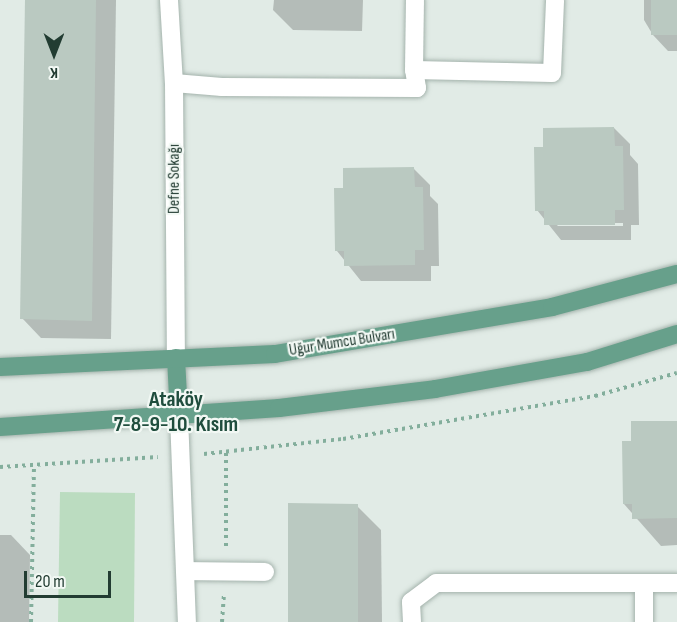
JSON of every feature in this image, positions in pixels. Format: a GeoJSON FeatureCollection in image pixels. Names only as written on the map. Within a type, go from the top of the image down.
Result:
{"type":"FeatureCollection","features":[{"type":"Feature","properties":{"kind":"main road","name":"Uğur Mumcu Bulvarı"},"geometry":{"type":"LineString","coordinates":[[0,367],[275,354],[552,307],[677,274]]}},
{"type":"Feature","properties":{"kind":"main road"},"geometry":{"type":"LineString","coordinates":[[0,427],[179,416],[435,389],[587,362],[677,334]]}},
{"type":"Feature","properties":{"kind":"main road"},"geometry":{"type":"LineString","coordinates":[[176,358],[179,416]]}},
{"type":"Feature","properties":{"kind":"street","name":"Defne Sokağı"},"geometry":{"type":"LineString","coordinates":[[169,0],[174,83],[176,358]]}},
{"type":"Feature","properties":{"kind":"street"},"geometry":{"type":"LineString","coordinates":[[174,83],[222,87],[417,88],[414,70],[415,0]]}},
{"type":"Feature","properties":{"kind":"street"},"geometry":{"type":"LineString","coordinates":[[414,70],[552,73],[555,0]]}},
{"type":"Feature","properties":{"kind":"street"},"geometry":{"type":"LineString","coordinates":[[179,416],[183,455],[187,622]]}},
{"type":"Feature","properties":{"kind":"street"},"geometry":{"type":"LineString","coordinates":[[187,571],[265,572]]}},
{"type":"Feature","properties":{"kind":"street"},"geometry":{"type":"LineString","coordinates":[[412,622],[411,602],[436,583],[677,583]]}},
{"type":"Feature","properties":{"kind":"street"},"geometry":{"type":"LineString","coordinates":[[644,583],[644,622]]}},
{"type":"Feature","properties":{"kind":"path"},"geometry":{"type":"LineString","coordinates":[[0,466],[226,453],[343,439],[595,396],[677,373]]}},
{"type":"Feature","properties":{"kind":"path"},"geometry":{"type":"LineString","coordinates":[[222,622],[226,571],[226,453]]}},
{"type":"Feature","properties":{"kind":"path"},"geometry":{"type":"LineString","coordinates":[[31,622],[34,465]]}},
{"type":"Feature","properties":{"kind":"green space"},"geometry":{"type":"Polygon","coordinates":[[[60,492],[135,493],[134,622],[58,622],[60,492]]]}},
{"type":"Feature","properties":{"kind":"building"},"geometry":{"type":"Polygon","coordinates":[[[25,0],[96,0],[92,321],[20,319],[25,0]]]}},
{"type":"Feature","properties":{"kind":"building"},"geometry":{"type":"Polygon","coordinates":[[[651,0],[677,0],[677,35],[651,35],[651,0]]]}},
{"type":"Feature","properties":{"kind":"building"},"geometry":{"type":"Polygon","coordinates":[[[614,127],[615,146],[623,146],[624,210],[615,210],[615,225],[544,225],[544,211],[535,211],[534,147],[543,147],[543,128],[614,127]]]}},
{"type":"Feature","properties":{"kind":"building"},"geometry":{"type":"Polygon","coordinates":[[[414,167],[415,187],[423,187],[424,250],[415,250],[415,265],[344,266],[344,251],[335,251],[334,188],[343,188],[343,168],[414,167]]]}},
{"type":"Feature","properties":{"kind":"building"},"geometry":{"type":"Polygon","coordinates":[[[631,421],[677,421],[677,518],[632,519],[632,504],[623,504],[622,441],[631,441],[631,421]]]}},
{"type":"Feature","properties":{"kind":"building"},"geometry":{"type":"Polygon","coordinates":[[[288,503],[358,504],[358,622],[288,622],[288,503]]]}},
{"type":"Feature","properties":{"kind":"district","name":"Ataköy 7-8-9-10. Kısım"},"geometry":{"type":"Point","coordinates":[176,412]}}]}
